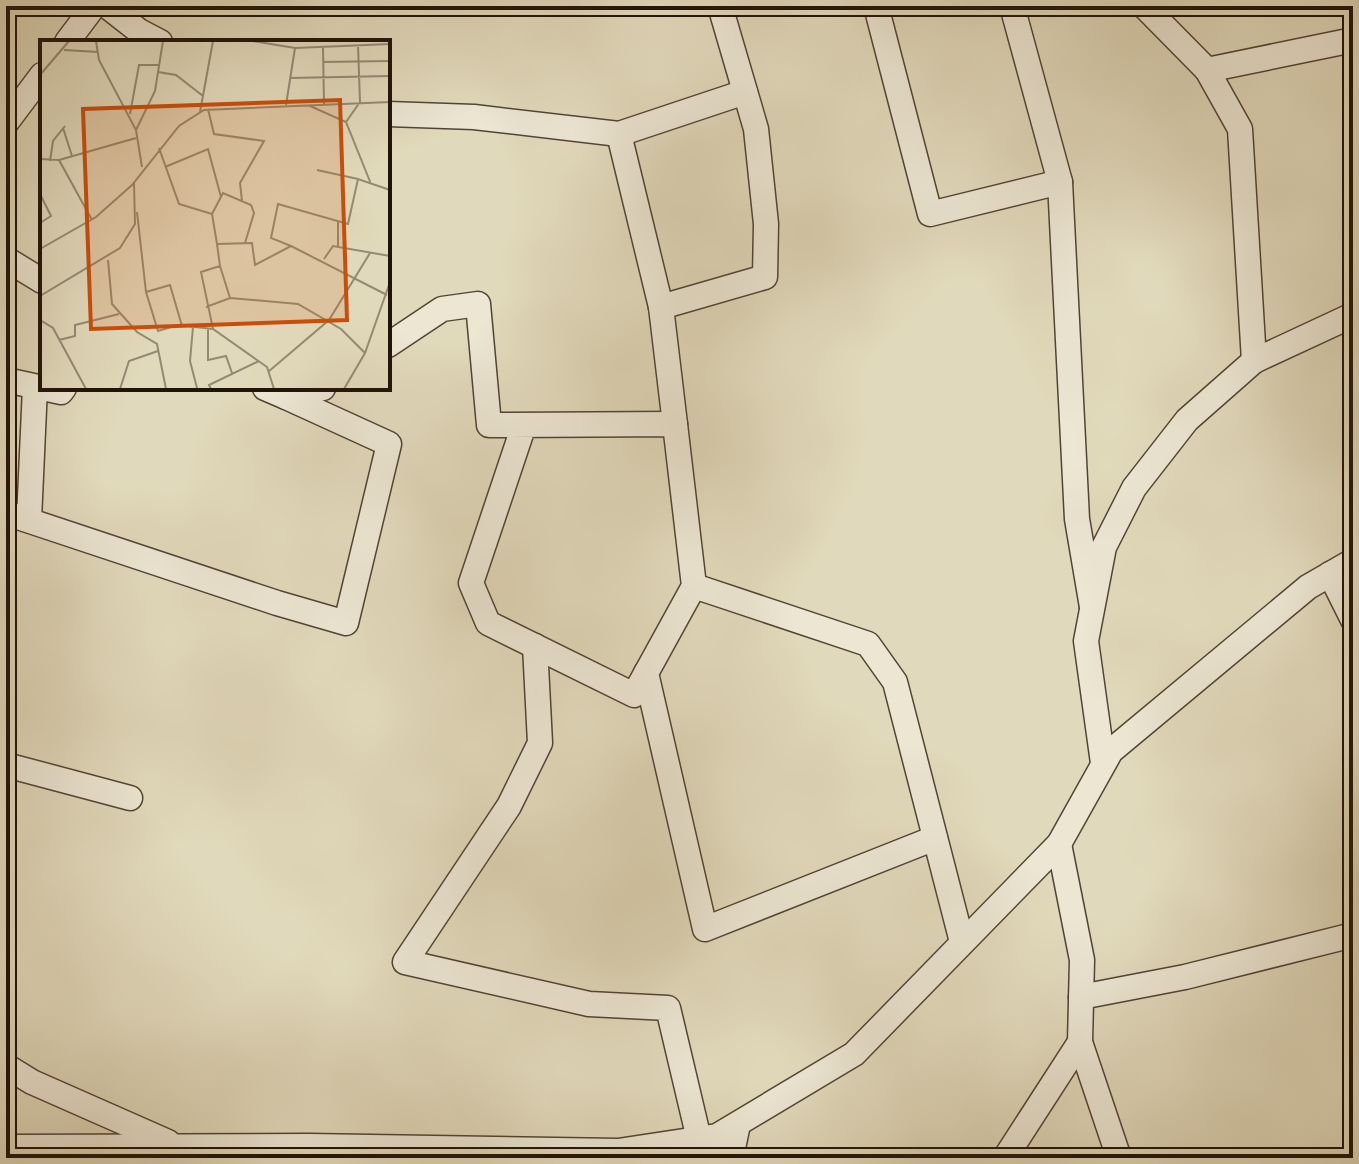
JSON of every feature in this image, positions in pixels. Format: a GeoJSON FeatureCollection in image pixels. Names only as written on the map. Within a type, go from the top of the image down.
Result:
{"type":"FeatureCollection","features":[{"type":"Feature","properties":{"kind":"street"},"geometry":{"type":"LineString","coordinates":[[68,40],[94,6]]}},
{"type":"Feature","properties":{"kind":"street"},"geometry":{"type":"LineString","coordinates":[[107,6],[156,40]]}},
{"type":"Feature","properties":{"kind":"street"},"geometry":{"type":"LineString","coordinates":[[661,307],[765,277],[766,224],[756,129],[720,6]]}},
{"type":"Feature","properties":{"kind":"street"},"geometry":{"type":"LineString","coordinates":[[876,6],[930,214],[1060,182]]}},
{"type":"Feature","properties":{"kind":"street"},"geometry":{"type":"LineString","coordinates":[[1012,6],[1060,182],[1077,519],[1092,607]]}},
{"type":"Feature","properties":{"kind":"street"},"geometry":{"type":"LineString","coordinates":[[1144,6],[1207,70],[1240,129],[1254,361]]}},
{"type":"Feature","properties":{"kind":"street"},"geometry":{"type":"LineString","coordinates":[[1207,70],[1353,40]]}},
{"type":"Feature","properties":{"kind":"street"},"geometry":{"type":"LineString","coordinates":[[6,123],[40,78]]}},
{"type":"Feature","properties":{"kind":"street"},"geometry":{"type":"LineString","coordinates":[[390,114],[474,117],[619,134],[745,92]]}},
{"type":"Feature","properties":{"kind":"street"},"geometry":{"type":"LineString","coordinates":[[524,425],[471,583],[488,623],[634,695],[694,586],[661,307],[619,134]]}},
{"type":"Feature","properties":{"kind":"street"},"geometry":{"type":"LineString","coordinates":[[6,259],[40,280]]}},
{"type":"Feature","properties":{"kind":"street"},"geometry":{"type":"LineString","coordinates":[[390,344],[442,309],[478,304],[489,425],[675,424]]}},
{"type":"Feature","properties":{"kind":"street"},"geometry":{"type":"LineString","coordinates":[[1103,763],[1086,641],[1104,547],[1134,488],[1187,420],[1254,361],[1353,315]]}},
{"type":"Feature","properties":{"kind":"street"},"geometry":{"type":"LineString","coordinates":[[6,380],[40,388]]}},
{"type":"Feature","properties":{"kind":"street"},"geometry":{"type":"LineString","coordinates":[[35,387],[18,516],[346,623],[389,444],[276,393]]}},
{"type":"Feature","properties":{"kind":"street"},"geometry":{"type":"LineString","coordinates":[[276,393],[304,390]]}},
{"type":"Feature","properties":{"kind":"street"},"geometry":{"type":"LineString","coordinates":[[6,1147],[84,1152],[177,1146],[282,1152],[618,1151],[717,1136],[854,1054],[1059,844],[1111,751],[1296,596],[1353,561]]}},
{"type":"Feature","properties":{"kind":"street"},"geometry":{"type":"LineString","coordinates":[[1330,574],[1353,620]]}},
{"type":"Feature","properties":{"kind":"street"},"geometry":{"type":"LineString","coordinates":[[694,586],[868,644],[895,682],[962,942]]}},
{"type":"Feature","properties":{"kind":"street"},"geometry":{"type":"LineString","coordinates":[[535,646],[540,743],[509,806],[405,962],[589,1004],[668,1008],[699,1139]]}},
{"type":"Feature","properties":{"kind":"street"},"geometry":{"type":"LineString","coordinates":[[646,673],[705,929],[935,838]]}},
{"type":"Feature","properties":{"kind":"street"},"geometry":{"type":"LineString","coordinates":[[6,765],[130,798]]}},
{"type":"Feature","properties":{"kind":"street"},"geometry":{"type":"LineString","coordinates":[[1059,844],[1082,960],[1080,1042],[1119,1158]]}},
{"type":"Feature","properties":{"kind":"street"},"geometry":{"type":"LineString","coordinates":[[1081,997],[1185,977],[1353,935]]}},
{"type":"Feature","properties":{"kind":"street"},"geometry":{"type":"LineString","coordinates":[[1005,1158],[1080,1042]]}},
{"type":"Feature","properties":{"kind":"street"},"geometry":{"type":"LineString","coordinates":[[6,1066],[32,1082],[177,1146]]}},
{"type":"Feature","properties":{"kind":"street"},"geometry":{"type":"LineString","coordinates":[[731,1158],[738,1124]]}},
{"type":"Feature","properties":{"kind":"street"},"geometry":{"type":"LineString","coordinates":[[1101,1158],[1110,1130]]}}]}
